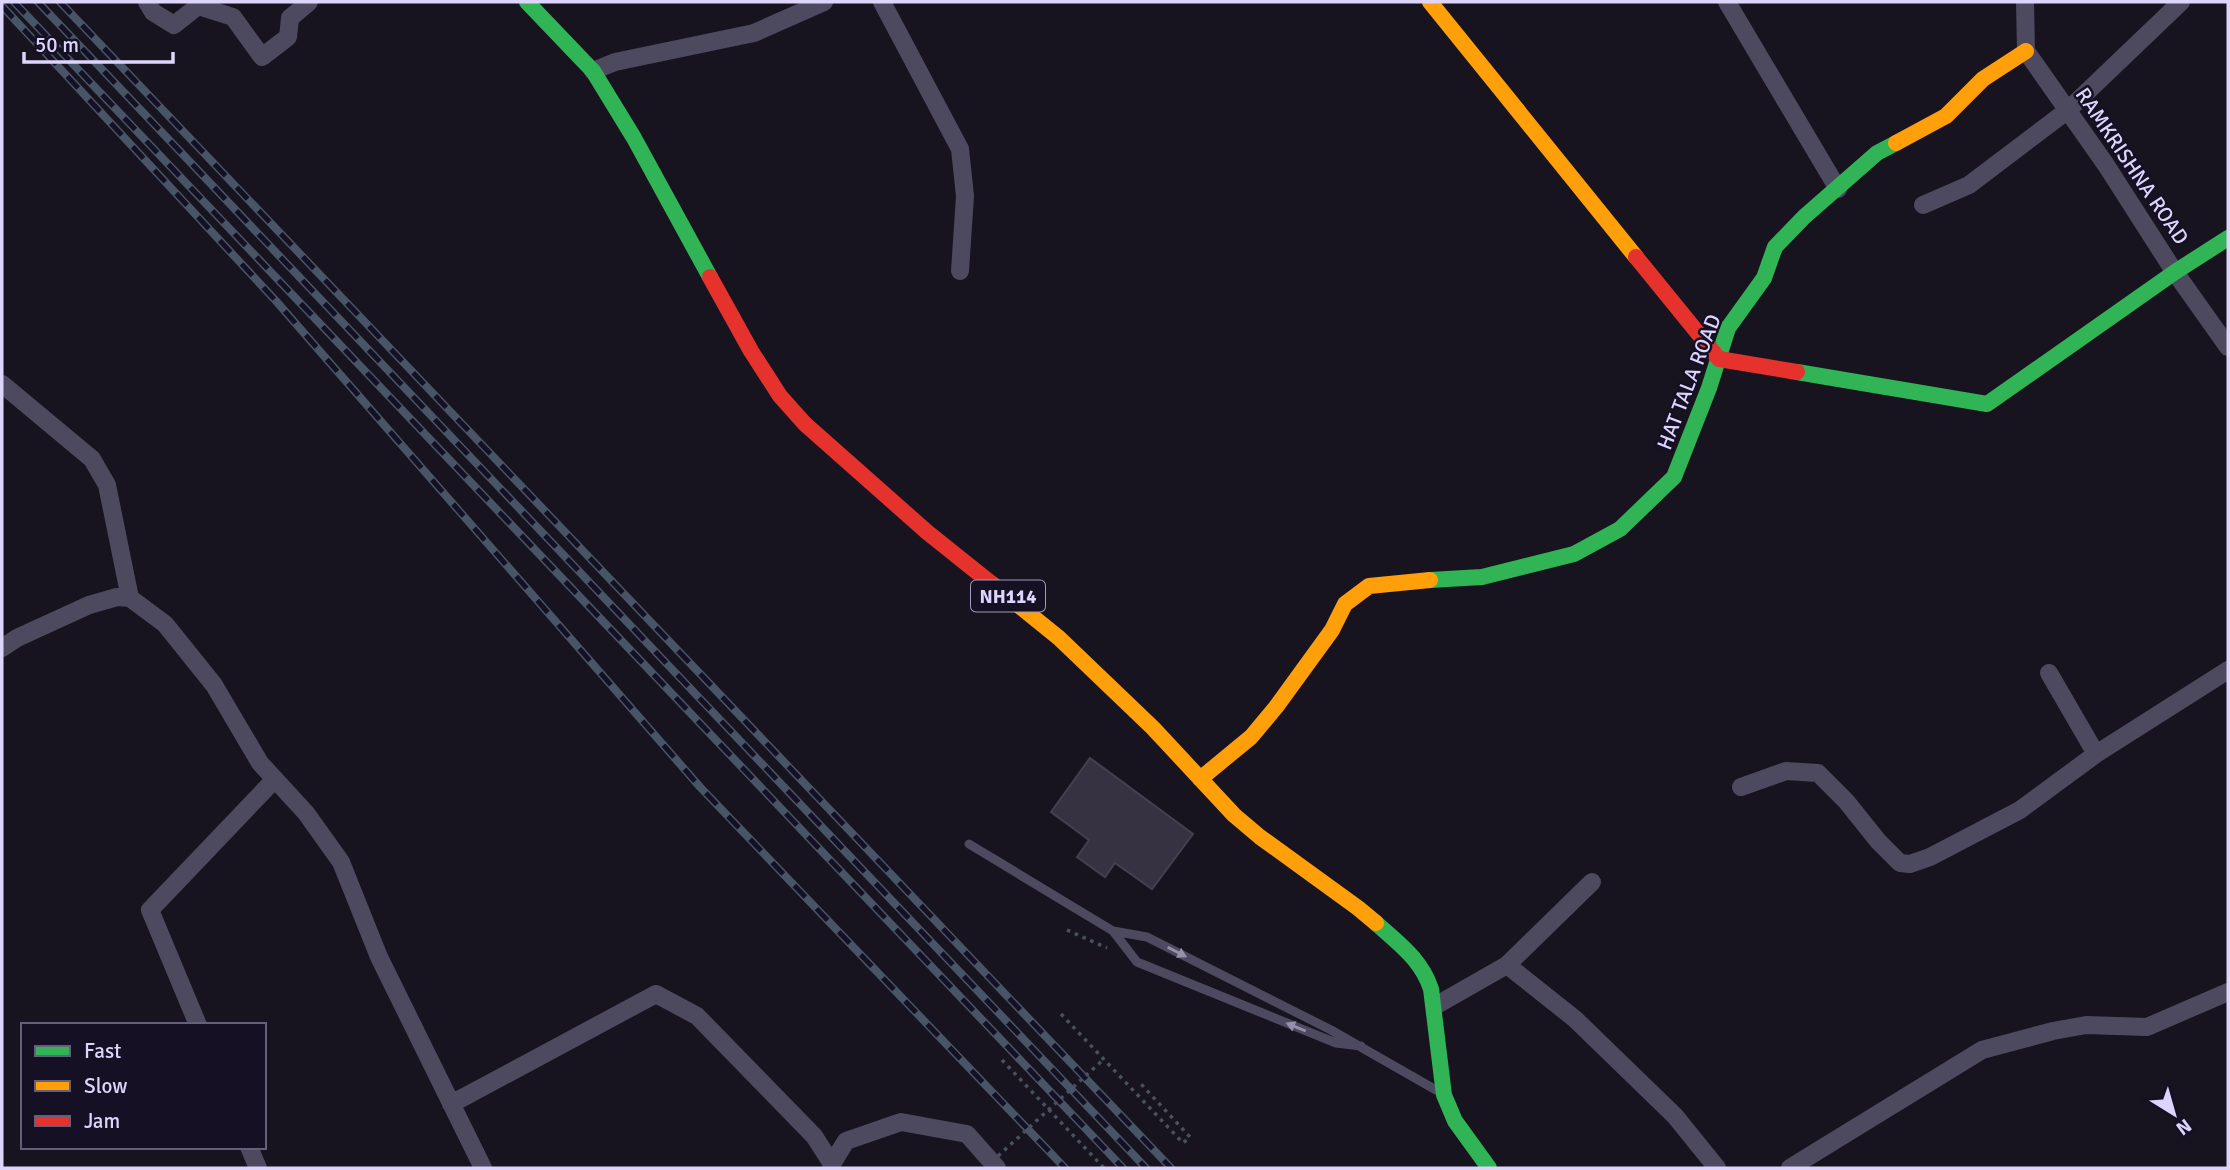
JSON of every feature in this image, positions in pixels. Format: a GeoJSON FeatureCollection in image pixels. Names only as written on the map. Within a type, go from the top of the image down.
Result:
{"type":"FeatureCollection","features":[{"type":"Feature","properties":{"kind":"main road","name":"NH114"},"geometry":{"type":"LineString","coordinates":[[527,2],[593,71],[634,138],[751,351],[780,396],[805,424],[927,532],[1059,638],[1153,728],[1234,815],[1358,908],[1412,954],[1426,973],[1435,1006],[1444,1095],[1455,1121],[1489,1168]]}},
{"type":"Feature","properties":{"kind":"main road"},"geometry":{"type":"LineString","coordinates":[[1430,2],[1718,359],[1987,404],[2228,237]]}},
{"type":"Feature","properties":{"kind":"main road","name":"HAT TALA ROAD"},"geometry":{"type":"LineString","coordinates":[[1200,779],[1251,737],[1276,708],[1332,630],[1345,604],[1369,586],[1405,581],[1482,577],[1574,554],[1620,529],[1674,477],[1695,426],[1728,328],[1764,278],[1775,247],[1804,217],[1877,153],[1946,116],[1983,79],[2026,51]]}},
{"type":"Feature","properties":{"kind":"street"},"geometry":{"type":"LineString","coordinates":[[147,2],[153,12],[174,25],[198,6],[233,17],[262,57],[288,37],[290,18],[309,2]]}},
{"type":"Feature","properties":{"kind":"street"},"geometry":{"type":"LineString","coordinates":[[593,71],[615,62],[754,33],[824,2]]}},
{"type":"Feature","properties":{"kind":"street"},"geometry":{"type":"LineString","coordinates":[[882,2],[960,149],[965,196],[960,271]]}},
{"type":"Feature","properties":{"kind":"street"},"geometry":{"type":"LineString","coordinates":[[1727,2],[1838,189]]}},
{"type":"Feature","properties":{"kind":"street"},"geometry":{"type":"LineString","coordinates":[[2025,2],[2026,51]]}},
{"type":"Feature","properties":{"kind":"street"},"geometry":{"type":"LineString","coordinates":[[1923,205],[1969,185],[2068,110],[2182,2]]}},
{"type":"Feature","properties":{"kind":"street","name":"RAMKRISHNA ROAD"},"geometry":{"type":"LineString","coordinates":[[2026,51],[2106,165],[2175,272],[2221,324],[2228,347]]}},
{"type":"Feature","properties":{"kind":"street"},"geometry":{"type":"LineString","coordinates":[[2,384],[92,459],[107,485],[130,598]]}},
{"type":"Feature","properties":{"kind":"street"},"geometry":{"type":"LineString","coordinates":[[2,648],[17,638],[89,605],[117,597],[130,598],[165,624],[214,685],[260,762],[306,813],[341,862],[379,957],[483,1168]]}},
{"type":"Feature","properties":{"kind":"street"},"geometry":{"type":"LineString","coordinates":[[1741,787],[1786,771],[1818,773],[1900,863],[1910,864],[1930,857],[2020,810],[2096,754],[2228,670]]}},
{"type":"Feature","properties":{"kind":"street"},"geometry":{"type":"LineString","coordinates":[[2049,673],[2096,754]]}},
{"type":"Feature","properties":{"kind":"street"},"geometry":{"type":"LineString","coordinates":[[197,1023],[150,910],[275,779]]}},
{"type":"Feature","properties":{"kind":"street"},"geometry":{"type":"LineString","coordinates":[[1435,1006],[1507,965],[1592,882]]}},
{"type":"Feature","properties":{"kind":"street"},"geometry":{"type":"LineString","coordinates":[[1507,965],[1585,1029],[1675,1116],[1717,1168]]}},
{"type":"Feature","properties":{"kind":"street"},"geometry":{"type":"LineString","coordinates":[[1790,1168],[1982,1050],[2085,1025],[2147,1027],[2228,992]]}},
{"type":"Feature","properties":{"kind":"street"},"geometry":{"type":"LineString","coordinates":[[451,1104],[656,994],[697,1016],[814,1136],[831,1166],[846,1141],[901,1122],[967,1134],[998,1162]]}},
{"type":"Feature","properties":{"kind":"street"},"geometry":{"type":"LineString","coordinates":[[250,1149],[258,1168]]}},
{"type":"Feature","properties":{"kind":"lane"},"geometry":{"type":"LineString","coordinates":[[969,844],[1113,931],[1137,962],[1336,1043],[1361,1046]]}},
{"type":"Feature","properties":{"kind":"lane"},"geometry":{"type":"LineString","coordinates":[[1113,931],[1147,937],[1361,1046],[1444,1095]]}},
{"type":"Feature","properties":{"kind":"path"},"geometry":{"type":"LineString","coordinates":[[1067,930],[1137,962]]}},
{"type":"Feature","properties":{"kind":"path"},"geometry":{"type":"LineString","coordinates":[[1061,1014],[1183,1143],[1190,1138],[1141,1084]]}},
{"type":"Feature","properties":{"kind":"path"},"geometry":{"type":"LineString","coordinates":[[998,1162],[1104,1059]]}},
{"type":"Feature","properties":{"kind":"path"},"geometry":{"type":"LineString","coordinates":[[1002,1060],[1104,1168]]}},
{"type":"Feature","properties":{"kind":"building"},"geometry":{"type":"Polygon","coordinates":[[[1090,758],[1193,834],[1152,889],[1115,863],[1105,877],[1077,857],[1089,840],[1051,812],[1090,758]]]}},
{"type":"Feature","properties":{"kind":"railway"},"geometry":{"type":"LineString","coordinates":[[14,2],[1123,1168]]}},
{"type":"Feature","properties":{"kind":"railway"},"geometry":{"type":"LineString","coordinates":[[38,2],[1146,1168]]}},
{"type":"Feature","properties":{"kind":"railway"},"geometry":{"type":"LineString","coordinates":[[60,2],[1171,1168]]}},
{"type":"Feature","properties":{"kind":"railway"},"geometry":{"type":"LineString","coordinates":[[2,6],[276,301],[700,787],[1065,1168]]}},
{"type":"Feature","properties":{"kind":"traffic: fast"},"geometry":{"type":"LineString","coordinates":[[527,2],[593,71],[634,138],[710,277]]}},
{"type":"Feature","properties":{"kind":"traffic: fast"},"geometry":{"type":"LineString","coordinates":[[1430,580],[1482,577],[1574,554],[1620,529],[1674,477],[1709,388],[1728,328],[1764,278],[1775,247],[1804,217],[1877,153],[1896,143]]}},
{"type":"Feature","properties":{"kind":"traffic: fast"},"geometry":{"type":"LineString","coordinates":[[1797,372],[1987,404],[2228,238]]}},
{"type":"Feature","properties":{"kind":"traffic: fast"},"geometry":{"type":"LineString","coordinates":[[1376,923],[1408,953],[1427,978],[1431,989],[1444,1095],[1455,1121],[1489,1168]]}},
{"type":"Feature","properties":{"kind":"traffic: slow"},"geometry":{"type":"LineString","coordinates":[[1430,2],[1636,257]]}},
{"type":"Feature","properties":{"kind":"traffic: slow"},"geometry":{"type":"LineString","coordinates":[[1896,143],[1946,116],[1983,79],[2026,51]]}},
{"type":"Feature","properties":{"kind":"traffic: slow"},"geometry":{"type":"LineString","coordinates":[[1200,779],[1251,737],[1276,707],[1332,630],[1345,604],[1369,586],[1430,580]]}},
{"type":"Feature","properties":{"kind":"traffic: slow"},"geometry":{"type":"LineString","coordinates":[[992,584],[1059,638],[1153,728],[1234,815],[1376,923]]}},
{"type":"Feature","properties":{"kind":"traffic: jam"},"geometry":{"type":"LineString","coordinates":[[1636,257],[1719,359],[1797,372]]}},
{"type":"Feature","properties":{"kind":"traffic: jam"},"geometry":{"type":"LineString","coordinates":[[710,277],[751,351],[780,396],[805,424],[927,532],[992,584]]}}]}
